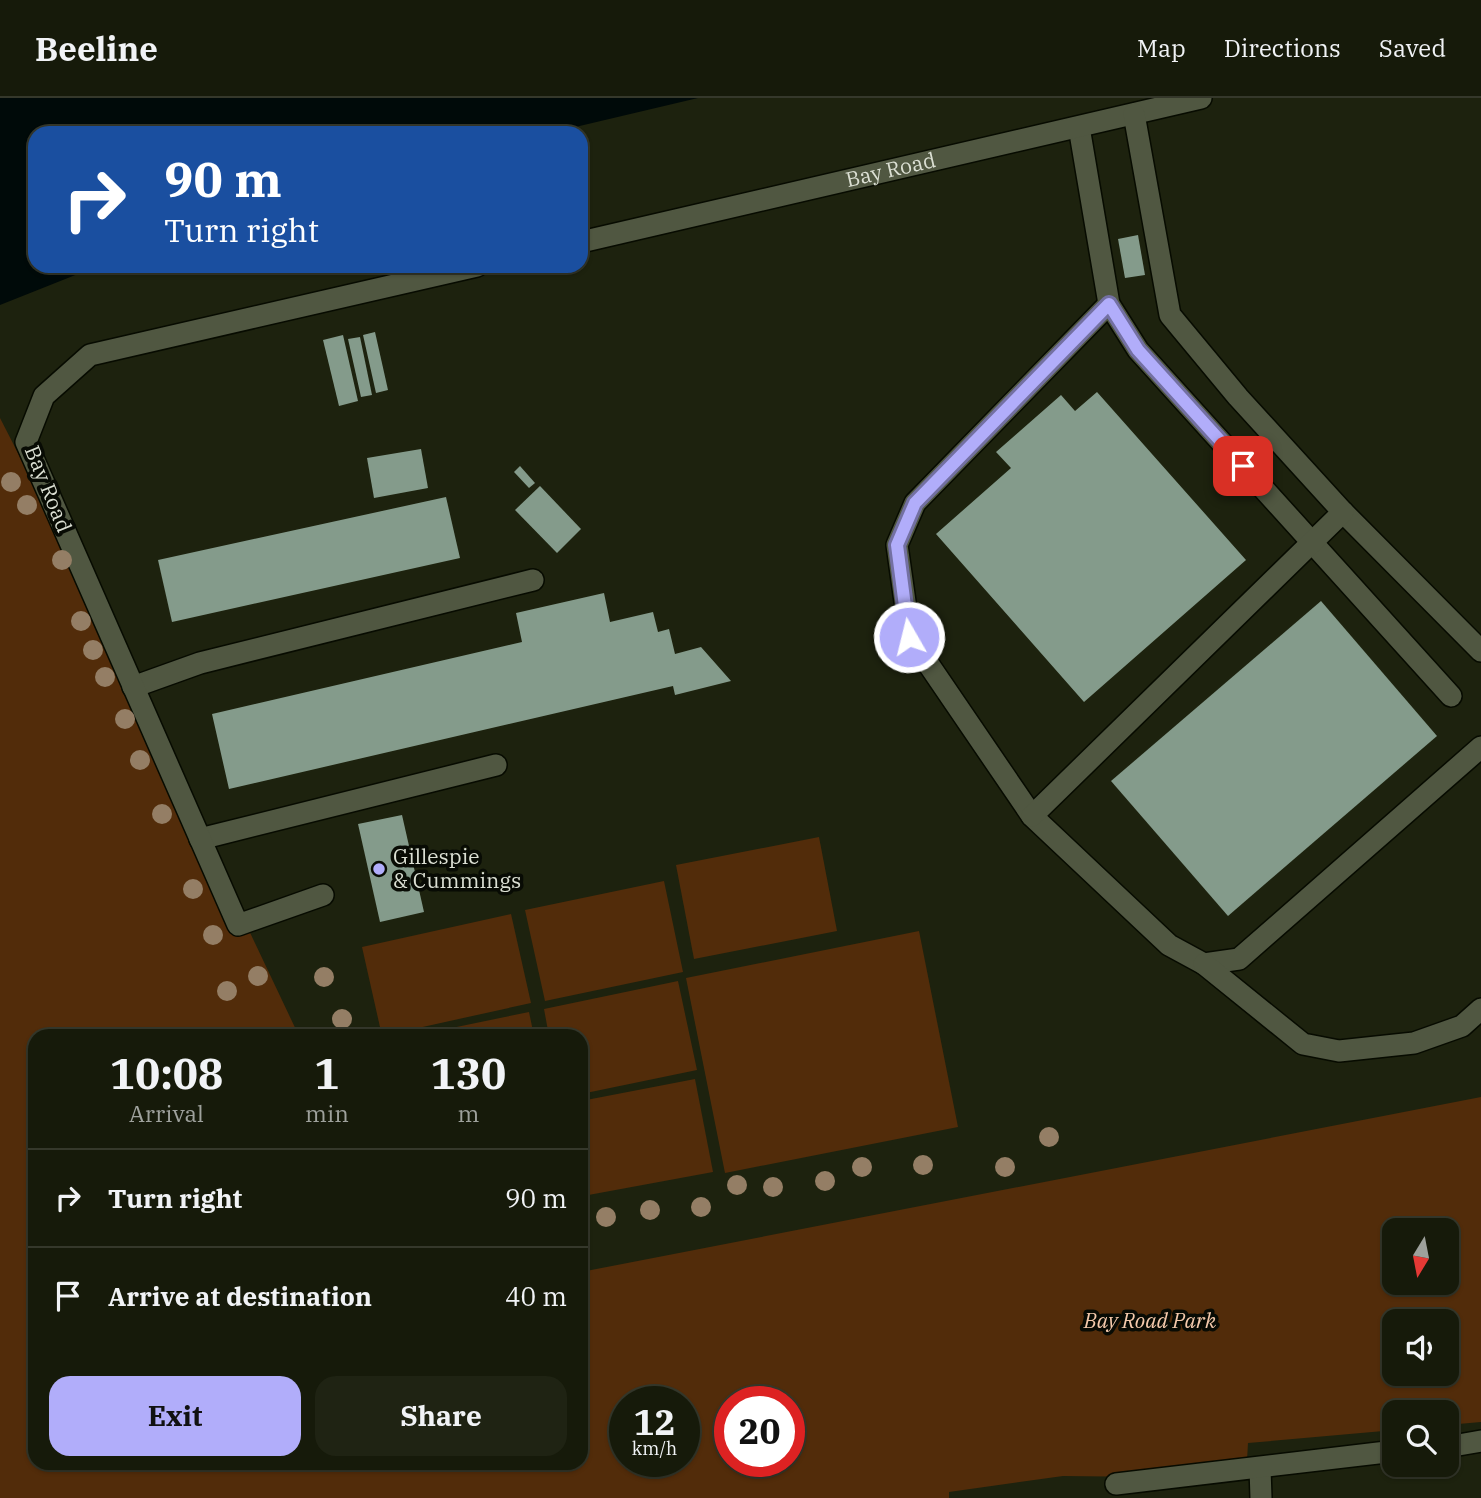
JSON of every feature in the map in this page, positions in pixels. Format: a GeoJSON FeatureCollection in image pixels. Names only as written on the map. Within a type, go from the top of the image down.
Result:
{"type":"FeatureCollection","features":[{"type":"Feature","properties":{"kind":"street","name":"Bay Road"},"geometry":{"type":"LineString","coordinates":[[588,240],[1201,98]]}},
{"type":"Feature","properties":{"kind":"street"},"geometry":{"type":"LineString","coordinates":[[1134,114],[1170,315],[1238,397],[1343,512],[1481,651]]}},
{"type":"Feature","properties":{"kind":"street"},"geometry":{"type":"LineString","coordinates":[[1079,127],[1109,304],[1138,350],[1451,695]]}},
{"type":"Feature","properties":{"kind":"street","name":"Bay Road"},"geometry":{"type":"LineString","coordinates":[[323,895],[238,925],[26,442],[44,396],[90,355],[447,273]]}},
{"type":"Feature","properties":{"kind":"street"},"geometry":{"type":"LineString","coordinates":[[1109,304],[915,503],[897,545],[909,637],[1032,816],[1169,945],[1204,964],[1303,1044],[1339,1051],[1414,1043],[1462,1026],[1481,1009]]}},
{"type":"Feature","properties":{"kind":"street"},"geometry":{"type":"LineString","coordinates":[[1032,816],[1343,512]]}},
{"type":"Feature","properties":{"kind":"street"},"geometry":{"type":"LineString","coordinates":[[134,687],[200,663],[533,580]]}},
{"type":"Feature","properties":{"kind":"street"},"geometry":{"type":"LineString","coordinates":[[1204,964],[1239,959],[1481,747]]}},
{"type":"Feature","properties":{"kind":"street"},"geometry":{"type":"LineString","coordinates":[[200,839],[496,765]]}},
{"type":"Feature","properties":{"kind":"street"},"geometry":{"type":"LineString","coordinates":[[1459,1445],[1481,1441]]}},
{"type":"Feature","properties":{"kind":"street"},"geometry":{"type":"LineString","coordinates":[[1116,1484],[1382,1452]]}},
{"type":"Feature","properties":{"kind":"street"},"geometry":{"type":"LineString","coordinates":[[1260,1468],[1261,1498]]}},
{"type":"Feature","properties":{"kind":"green space","name":"Bay Road Park"},"geometry":{"type":"Polygon","coordinates":[[[0,418],[78,570],[296,1029],[28,1029],[28,1470],[588,1470],[588,1271],[1481,1097],[1481,1422],[1459,1424],[1459,1400],[1382,1400],[1382,1431],[1248,1443],[1246,1478],[1063,1476],[949,1492],[949,1498],[0,1498],[0,418]]]}},
{"type":"Feature","properties":{"kind":"green space"},"geometry":{"type":"Polygon","coordinates":[[[819,837],[837,931],[694,959],[676,865],[819,837]]]}},
{"type":"Feature","properties":{"kind":"green space"},"geometry":{"type":"Polygon","coordinates":[[[664,881],[683,972],[545,1001],[525,910],[664,881]]]}},
{"type":"Feature","properties":{"kind":"green space"},"geometry":{"type":"Polygon","coordinates":[[[511,914],[531,1003],[414,1029],[380,1029],[362,947],[511,914]]]}},
{"type":"Feature","properties":{"kind":"green space"},"geometry":{"type":"Polygon","coordinates":[[[919,931],[958,1127],[725,1173],[686,978],[919,931]]]}},
{"type":"Feature","properties":{"kind":"green space"},"geometry":{"type":"Polygon","coordinates":[[[678,981],[697,1070],[588,1093],[588,1029],[548,1029],[544,1009],[678,981]]]}},
{"type":"Feature","properties":{"kind":"green space"},"geometry":{"type":"Polygon","coordinates":[[[529,1012],[533,1029],[447,1029],[529,1012]]]}},
{"type":"Feature","properties":{"kind":"green space"},"geometry":{"type":"Polygon","coordinates":[[[695,1079],[713,1172],[588,1195],[588,1100],[695,1079]]]}},
{"type":"Feature","properties":{"kind":"shaded area"},"geometry":{"type":"Polygon","coordinates":[[[0,98],[698,98],[580,126],[28,126],[28,273],[80,273],[0,305],[0,98]]]}},
{"type":"Feature","properties":{"kind":"building"},"geometry":{"type":"Polygon","coordinates":[[[1138,235],[1145,275],[1125,278],[1118,239],[1138,235]]]}},
{"type":"Feature","properties":{"kind":"building"},"geometry":{"type":"Polygon","coordinates":[[[375,332],[388,390],[376,393],[363,335],[375,332]]]}},
{"type":"Feature","properties":{"kind":"building"},"geometry":{"type":"Polygon","coordinates":[[[343,335],[358,401],[339,406],[323,340],[343,335]]]}},
{"type":"Feature","properties":{"kind":"building"},"geometry":{"type":"Polygon","coordinates":[[[360,337],[372,395],[361,397],[348,339],[360,337]]]}},
{"type":"Feature","properties":{"kind":"building"},"geometry":{"type":"Polygon","coordinates":[[[1097,392],[1246,560],[1084,702],[936,534],[1011,468],[996,452],[1061,395],[1075,411],[1097,392]]]}},
{"type":"Feature","properties":{"kind":"building"},"geometry":{"type":"Polygon","coordinates":[[[421,449],[428,488],[374,498],[367,458],[421,449]]]}},
{"type":"Feature","properties":{"kind":"building"},"geometry":{"type":"Polygon","coordinates":[[[520,466],[535,483],[529,488],[514,472],[520,466]]]}},
{"type":"Feature","properties":{"kind":"building"},"geometry":{"type":"Polygon","coordinates":[[[540,486],[581,529],[557,553],[515,510],[540,486]]]}},
{"type":"Feature","properties":{"kind":"building"},"geometry":{"type":"Polygon","coordinates":[[[446,497],[460,558],[172,622],[158,560],[446,497]]]}},
{"type":"Feature","properties":{"kind":"building"},"geometry":{"type":"Polygon","coordinates":[[[604,593],[610,622],[653,612],[658,632],[669,629],[675,654],[701,647],[731,681],[675,695],[673,686],[229,789],[212,714],[522,642],[516,613],[604,593]]]}},
{"type":"Feature","properties":{"kind":"building"},"geometry":{"type":"Polygon","coordinates":[[[1321,601],[1437,736],[1228,916],[1111,781],[1321,601]]]}},
{"type":"Feature","properties":{"kind":"building"},"geometry":{"type":"Polygon","coordinates":[[[402,815],[424,912],[380,922],[358,824],[402,815]]]}},
{"type":"Feature","properties":{"kind":"place","name":"Gillespie & Cummings"},"geometry":{"type":"Point","coordinates":[379,869]}},
{"type":"Feature","properties":{"kind":"route"},"geometry":{"type":"LineString","coordinates":[[909,637],[897,545],[915,503],[1109,304],[1138,350],[1243,466]]}}]}
